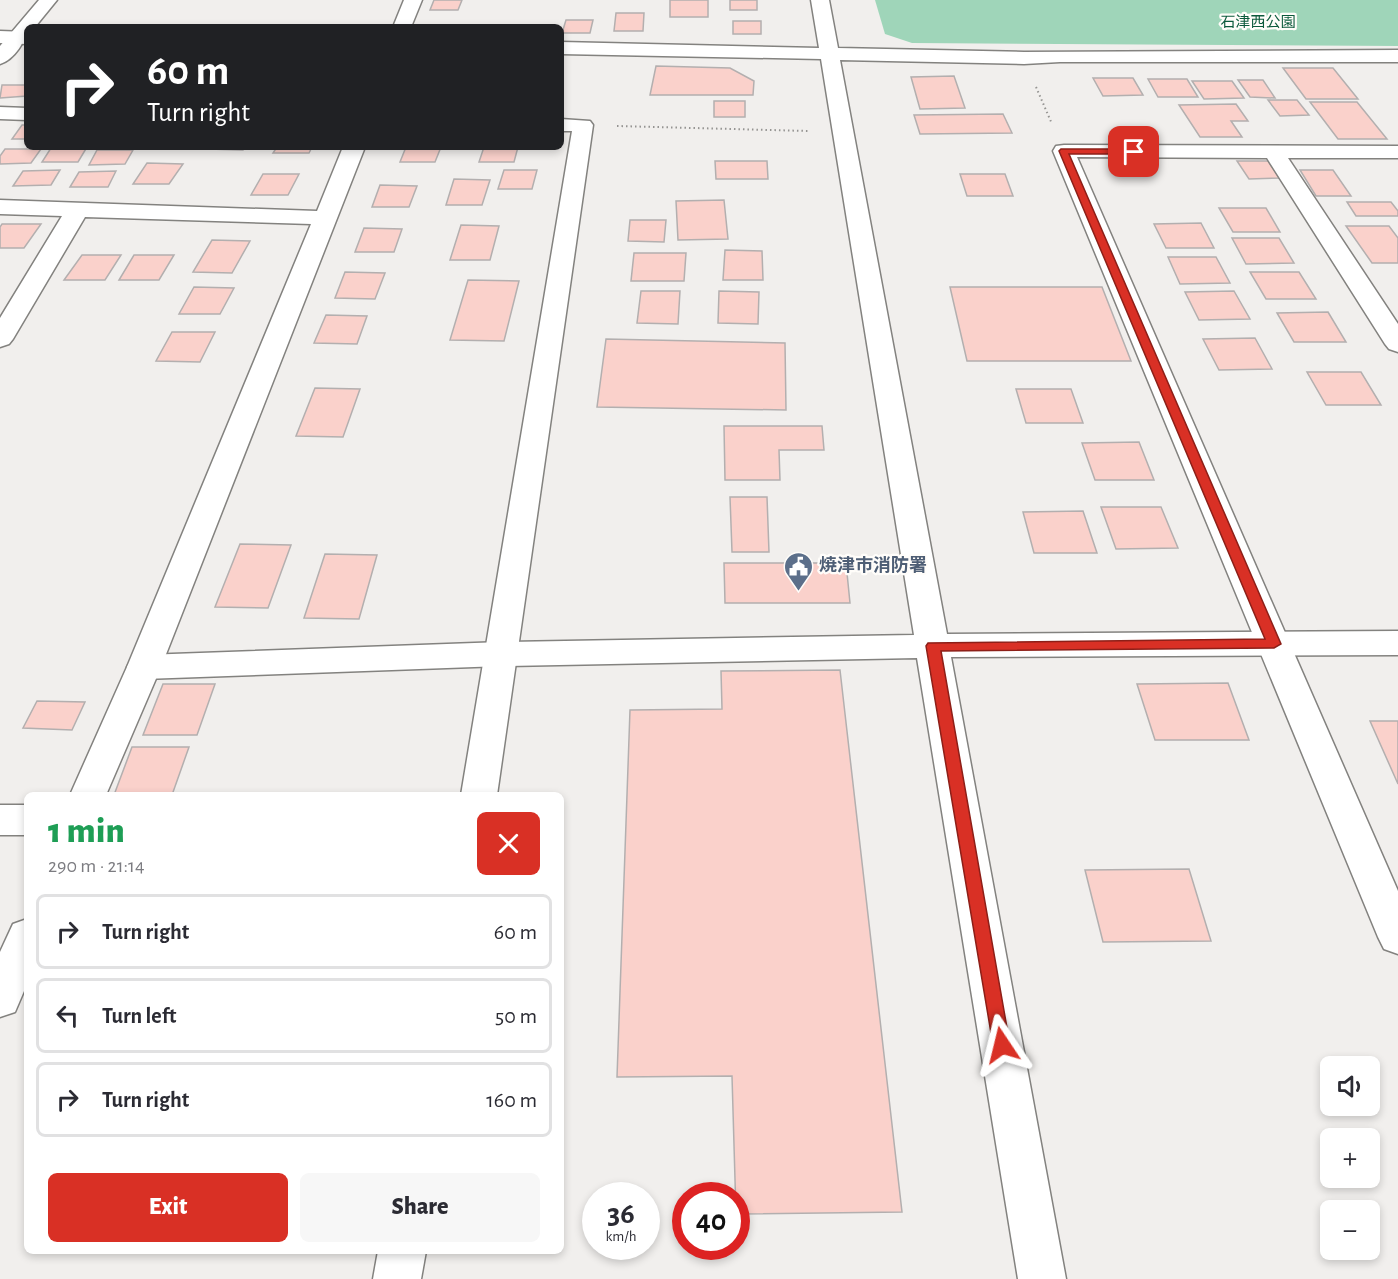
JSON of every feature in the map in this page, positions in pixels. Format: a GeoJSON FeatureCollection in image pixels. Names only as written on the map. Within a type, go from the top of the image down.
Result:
{"type":"FeatureCollection","features":[{"type":"Feature","properties":{"kind":"street"},"geometry":{"type":"LineString","coordinates":[[27,24],[48,0]]}},
{"type":"Feature","properties":{"kind":"street"},"geometry":{"type":"LineString","coordinates":[[403,24],[413,0]]}},
{"type":"Feature","properties":{"kind":"street"},"geometry":{"type":"LineString","coordinates":[[820,0],[1042,1279]]}},
{"type":"Feature","properties":{"kind":"street"},"geometry":{"type":"LineString","coordinates":[[0,58],[15,38]]}},
{"type":"Feature","properties":{"kind":"street"},"geometry":{"type":"LineString","coordinates":[[564,48],[1024,58],[1060,56],[1398,56]]}},
{"type":"Feature","properties":{"kind":"street"},"geometry":{"type":"LineString","coordinates":[[0,113],[24,114]]}},
{"type":"Feature","properties":{"kind":"street"},"geometry":{"type":"LineString","coordinates":[[479,792],[502,654],[572,125]]}},
{"type":"Feature","properties":{"kind":"street"},"geometry":{"type":"LineString","coordinates":[[89,792],[144,667],[353,150]]}},
{"type":"Feature","properties":{"kind":"street"},"geometry":{"type":"LineString","coordinates":[[1398,152],[1064,151],[1398,937]]}},
{"type":"Feature","properties":{"kind":"street"},"geometry":{"type":"LineString","coordinates":[[1274,153],[1398,344]]}},
{"type":"Feature","properties":{"kind":"street"},"geometry":{"type":"LineString","coordinates":[[0,207],[324,218]]}},
{"type":"Feature","properties":{"kind":"street"},"geometry":{"type":"LineString","coordinates":[[0,339],[78,209]]}},
{"type":"Feature","properties":{"kind":"street"},"geometry":{"type":"LineString","coordinates":[[144,667],[502,654],[933,646],[1398,643]]}},
{"type":"Feature","properties":{"kind":"street"},"geometry":{"type":"LineString","coordinates":[[0,820],[24,820]]}},
{"type":"Feature","properties":{"kind":"street"},"geometry":{"type":"LineString","coordinates":[[0,999],[24,943]]}},
{"type":"Feature","properties":{"kind":"street"},"geometry":{"type":"LineString","coordinates":[[397,1279],[401,1254]]}},
{"type":"Feature","properties":{"kind":"path"},"geometry":{"type":"LineString","coordinates":[[1024,58],[1064,151]]}},
{"type":"Feature","properties":{"kind":"path"},"geometry":{"type":"LineString","coordinates":[[572,125],[844,132]]}},
{"type":"Feature","properties":{"kind":"green space","name":"石津西公園"},"geometry":{"type":"Polygon","coordinates":[[[875,0],[1398,0],[1398,46],[912,43],[885,34],[875,0]]]}},
{"type":"Feature","properties":{"kind":"building"},"geometry":{"type":"Polygon","coordinates":[[[434,0],[462,0],[458,10],[430,10],[434,0]]]}},
{"type":"Feature","properties":{"kind":"building"},"geometry":{"type":"Polygon","coordinates":[[[670,0],[708,0],[708,17],[670,17],[670,0]]]}},
{"type":"Feature","properties":{"kind":"building"},"geometry":{"type":"Polygon","coordinates":[[[730,0],[757,0],[757,10],[730,10],[730,0]]]}},
{"type":"Feature","properties":{"kind":"building"},"geometry":{"type":"Polygon","coordinates":[[[616,13],[644,13],[643,31],[614,31],[616,13]]]}},
{"type":"Feature","properties":{"kind":"building"},"geometry":{"type":"Polygon","coordinates":[[[566,20],[593,20],[590,33],[564,33],[566,20]]]}},
{"type":"Feature","properties":{"kind":"building"},"geometry":{"type":"Polygon","coordinates":[[[733,21],[761,21],[761,34],[733,34],[733,21]]]}},
{"type":"Feature","properties":{"kind":"building"},"geometry":{"type":"Polygon","coordinates":[[[656,66],[730,68],[754,81],[753,95],[650,95],[656,66]]]}},
{"type":"Feature","properties":{"kind":"building"},"geometry":{"type":"Polygon","coordinates":[[[1283,68],[1333,68],[1358,99],[1306,99],[1283,68]]]}},
{"type":"Feature","properties":{"kind":"building"},"geometry":{"type":"Polygon","coordinates":[[[954,76],[965,108],[920,109],[911,77],[954,76]]]}},
{"type":"Feature","properties":{"kind":"building"},"geometry":{"type":"Polygon","coordinates":[[[1093,78],[1133,78],[1143,95],[1103,96],[1093,78]]]}},
{"type":"Feature","properties":{"kind":"building"},"geometry":{"type":"Polygon","coordinates":[[[1148,79],[1187,79],[1198,97],[1158,97],[1148,79]]]}},
{"type":"Feature","properties":{"kind":"building"},"geometry":{"type":"Polygon","coordinates":[[[1238,80],[1263,80],[1275,98],[1250,97],[1238,80]]]}},
{"type":"Feature","properties":{"kind":"building"},"geometry":{"type":"Polygon","coordinates":[[[1192,81],[1232,81],[1244,98],[1204,99],[1192,81]]]}},
{"type":"Feature","properties":{"kind":"building"},"geometry":{"type":"Polygon","coordinates":[[[2,85],[24,85],[24,96],[0,98],[2,85]]]}},
{"type":"Feature","properties":{"kind":"building"},"geometry":{"type":"Polygon","coordinates":[[[1268,100],[1297,100],[1309,115],[1280,116],[1268,100]]]}},
{"type":"Feature","properties":{"kind":"building"},"geometry":{"type":"Polygon","coordinates":[[[714,101],[745,101],[745,117],[714,117],[714,101]]]}},
{"type":"Feature","properties":{"kind":"building"},"geometry":{"type":"Polygon","coordinates":[[[1310,102],[1357,102],[1387,139],[1338,139],[1310,102]]]}},
{"type":"Feature","properties":{"kind":"building"},"geometry":{"type":"Polygon","coordinates":[[[1236,104],[1248,121],[1231,121],[1242,137],[1200,137],[1179,105],[1236,104]]]}},
{"type":"Feature","properties":{"kind":"building"},"geometry":{"type":"Polygon","coordinates":[[[1003,114],[1012,133],[920,134],[914,115],[1003,114]]]}},
{"type":"Feature","properties":{"kind":"building"},"geometry":{"type":"Polygon","coordinates":[[[22,125],[24,125],[24,139],[12,139],[22,125]]]}},
{"type":"Feature","properties":{"kind":"building"},"geometry":{"type":"Polygon","coordinates":[[[5,149],[40,150],[31,163],[0,164],[0,156],[5,149]]]}},
{"type":"Feature","properties":{"kind":"building"},"geometry":{"type":"Polygon","coordinates":[[[50,150],[85,150],[78,162],[42,162],[50,150]]]}},
{"type":"Feature","properties":{"kind":"building"},"geometry":{"type":"Polygon","coordinates":[[[97,150],[133,150],[125,164],[89,165],[97,150]]]}},
{"type":"Feature","properties":{"kind":"building"},"geometry":{"type":"Polygon","coordinates":[[[275,150],[310,150],[309,153],[273,153],[275,150]]]}},
{"type":"Feature","properties":{"kind":"building"},"geometry":{"type":"Polygon","coordinates":[[[405,150],[440,150],[435,162],[400,162],[405,150]]]}},
{"type":"Feature","properties":{"kind":"building"},"geometry":{"type":"Polygon","coordinates":[[[483,150],[517,150],[514,162],[479,162],[483,150]]]}},
{"type":"Feature","properties":{"kind":"building"},"geometry":{"type":"Polygon","coordinates":[[[715,161],[767,161],[768,179],[716,179],[715,161]]]}},
{"type":"Feature","properties":{"kind":"building"},"geometry":{"type":"Polygon","coordinates":[[[1237,161],[1268,161],[1280,178],[1249,179],[1237,161]]]}},
{"type":"Feature","properties":{"kind":"building"},"geometry":{"type":"Polygon","coordinates":[[[147,163],[183,164],[169,184],[133,184],[147,163]]]}},
{"type":"Feature","properties":{"kind":"building"},"geometry":{"type":"Polygon","coordinates":[[[60,170],[51,185],[13,186],[23,171],[60,170]]]}},
{"type":"Feature","properties":{"kind":"building"},"geometry":{"type":"Polygon","coordinates":[[[504,170],[537,170],[532,189],[498,189],[504,170]]]}},
{"type":"Feature","properties":{"kind":"building"},"geometry":{"type":"Polygon","coordinates":[[[1300,170],[1333,170],[1351,196],[1316,196],[1300,170]]]}},
{"type":"Feature","properties":{"kind":"building"},"geometry":{"type":"Polygon","coordinates":[[[116,171],[108,187],[70,187],[79,172],[116,171]]]}},
{"type":"Feature","properties":{"kind":"building"},"geometry":{"type":"Polygon","coordinates":[[[263,174],[299,174],[288,195],[251,195],[263,174]]]}},
{"type":"Feature","properties":{"kind":"building"},"geometry":{"type":"Polygon","coordinates":[[[960,174],[1005,174],[1013,196],[967,196],[960,174]]]}},
{"type":"Feature","properties":{"kind":"building"},"geometry":{"type":"Polygon","coordinates":[[[454,179],[490,180],[482,205],[446,205],[454,179]]]}},
{"type":"Feature","properties":{"kind":"building"},"geometry":{"type":"Polygon","coordinates":[[[380,185],[417,186],[409,207],[372,207],[380,185]]]}},
{"type":"Feature","properties":{"kind":"building"},"geometry":{"type":"Polygon","coordinates":[[[724,200],[728,239],[678,240],[676,201],[724,200]]]}},
{"type":"Feature","properties":{"kind":"building"},"geometry":{"type":"Polygon","coordinates":[[[1347,202],[1391,202],[1398,211],[1398,216],[1356,216],[1347,202]]]}},
{"type":"Feature","properties":{"kind":"building"},"geometry":{"type":"Polygon","coordinates":[[[1219,208],[1266,208],[1280,232],[1233,232],[1219,208]]]}},
{"type":"Feature","properties":{"kind":"building"},"geometry":{"type":"Polygon","coordinates":[[[630,220],[666,220],[664,242],[628,241],[630,220]]]}},
{"type":"Feature","properties":{"kind":"building"},"geometry":{"type":"Polygon","coordinates":[[[1201,223],[1214,248],[1166,248],[1154,224],[1201,223]]]}},
{"type":"Feature","properties":{"kind":"building"},"geometry":{"type":"Polygon","coordinates":[[[2,224],[41,224],[24,248],[0,248],[2,224]]]}},
{"type":"Feature","properties":{"kind":"building"},"geometry":{"type":"Polygon","coordinates":[[[461,225],[499,226],[490,260],[450,260],[461,225]]]}},
{"type":"Feature","properties":{"kind":"building"},"geometry":{"type":"Polygon","coordinates":[[[1346,226],[1389,226],[1398,238],[1398,263],[1372,263],[1346,226]]]}},
{"type":"Feature","properties":{"kind":"building"},"geometry":{"type":"Polygon","coordinates":[[[364,228],[402,229],[394,252],[355,252],[364,228]]]}},
{"type":"Feature","properties":{"kind":"building"},"geometry":{"type":"Polygon","coordinates":[[[1232,238],[1279,238],[1294,263],[1246,264],[1232,238]]]}},
{"type":"Feature","properties":{"kind":"building"},"geometry":{"type":"Polygon","coordinates":[[[212,240],[250,241],[232,273],[193,272],[212,240]]]}},
{"type":"Feature","properties":{"kind":"building"},"geometry":{"type":"Polygon","coordinates":[[[725,250],[762,251],[763,280],[723,280],[725,250]]]}},
{"type":"Feature","properties":{"kind":"building"},"geometry":{"type":"Polygon","coordinates":[[[634,253],[686,253],[684,281],[631,281],[634,253]]]}},
{"type":"Feature","properties":{"kind":"building"},"geometry":{"type":"Polygon","coordinates":[[[82,255],[121,255],[105,280],[64,280],[82,255]]]}},
{"type":"Feature","properties":{"kind":"building"},"geometry":{"type":"Polygon","coordinates":[[[134,255],[174,255],[159,280],[119,280],[134,255]]]}},
{"type":"Feature","properties":{"kind":"building"},"geometry":{"type":"Polygon","coordinates":[[[1168,257],[1216,257],[1230,283],[1180,284],[1168,257]]]}},
{"type":"Feature","properties":{"kind":"building"},"geometry":{"type":"Polygon","coordinates":[[[345,272],[385,273],[375,299],[335,298],[345,272]]]}},
{"type":"Feature","properties":{"kind":"building"},"geometry":{"type":"Polygon","coordinates":[[[1250,272],[1299,272],[1316,299],[1266,299],[1250,272]]]}},
{"type":"Feature","properties":{"kind":"building"},"geometry":{"type":"Polygon","coordinates":[[[468,280],[519,281],[504,341],[450,340],[468,280]]]}},
{"type":"Feature","properties":{"kind":"building"},"geometry":{"type":"Polygon","coordinates":[[[194,287],[234,288],[220,314],[179,314],[194,287]]]}},
{"type":"Feature","properties":{"kind":"building"},"geometry":{"type":"Polygon","coordinates":[[[950,287],[1102,287],[1131,361],[967,361],[950,287]]]}},
{"type":"Feature","properties":{"kind":"building"},"geometry":{"type":"Polygon","coordinates":[[[641,291],[680,291],[678,324],[637,323],[641,291]]]}},
{"type":"Feature","properties":{"kind":"building"},"geometry":{"type":"Polygon","coordinates":[[[719,291],[759,292],[758,324],[718,323],[719,291]]]}},
{"type":"Feature","properties":{"kind":"building"},"geometry":{"type":"Polygon","coordinates":[[[1234,291],[1250,319],[1199,320],[1185,292],[1234,291]]]}},
{"type":"Feature","properties":{"kind":"building"},"geometry":{"type":"Polygon","coordinates":[[[1328,312],[1346,342],[1294,342],[1277,313],[1328,312]]]}},
{"type":"Feature","properties":{"kind":"building"},"geometry":{"type":"Polygon","coordinates":[[[326,315],[367,316],[357,344],[314,343],[326,315]]]}},
{"type":"Feature","properties":{"kind":"building"},"geometry":{"type":"Polygon","coordinates":[[[172,332],[215,332],[200,362],[156,361],[172,332]]]}},
{"type":"Feature","properties":{"kind":"building"},"geometry":{"type":"Polygon","coordinates":[[[1255,338],[1272,369],[1219,370],[1203,339],[1255,338]]]}},
{"type":"Feature","properties":{"kind":"building"},"geometry":{"type":"Polygon","coordinates":[[[606,339],[785,343],[786,410],[597,407],[606,339]]]}},
{"type":"Feature","properties":{"kind":"building"},"geometry":{"type":"Polygon","coordinates":[[[1307,372],[1361,372],[1381,405],[1326,405],[1307,372]]]}},
{"type":"Feature","properties":{"kind":"building"},"geometry":{"type":"Polygon","coordinates":[[[315,388],[360,389],[343,437],[296,436],[315,388]]]}},
{"type":"Feature","properties":{"kind":"building"},"geometry":{"type":"Polygon","coordinates":[[[1016,389],[1071,389],[1083,423],[1026,423],[1016,389]]]}},
{"type":"Feature","properties":{"kind":"building"},"geometry":{"type":"Polygon","coordinates":[[[724,426],[822,426],[824,450],[779,450],[780,480],[725,480],[724,426]]]}},
{"type":"Feature","properties":{"kind":"building"},"geometry":{"type":"Polygon","coordinates":[[[1139,442],[1154,480],[1095,480],[1082,443],[1139,442]]]}},
{"type":"Feature","properties":{"kind":"building"},"geometry":{"type":"Polygon","coordinates":[[[730,497],[767,497],[769,552],[732,552],[730,497]]]}},
{"type":"Feature","properties":{"kind":"building"},"geometry":{"type":"Polygon","coordinates":[[[1101,507],[1161,507],[1178,548],[1116,549],[1101,507]]]}},
{"type":"Feature","properties":{"kind":"building"},"geometry":{"type":"Polygon","coordinates":[[[1083,511],[1097,553],[1034,553],[1023,512],[1083,511]]]}},
{"type":"Feature","properties":{"kind":"building"},"geometry":{"type":"Polygon","coordinates":[[[240,544],[291,545],[268,608],[215,607],[240,544]]]}},
{"type":"Feature","properties":{"kind":"building"},"geometry":{"type":"Polygon","coordinates":[[[325,554],[377,555],[359,619],[304,618],[325,554]]]}},
{"type":"Feature","properties":{"kind":"building"},"geometry":{"type":"Polygon","coordinates":[[[724,563],[846,563],[850,603],[725,603],[724,563]]]}},
{"type":"Feature","properties":{"kind":"building"},"geometry":{"type":"Polygon","coordinates":[[[840,670],[902,1212],[750,1214],[750,1182],[735,1182],[732,1076],[617,1077],[630,710],[722,709],[721,671],[840,670]]]}},
{"type":"Feature","properties":{"kind":"building"},"geometry":{"type":"Polygon","coordinates":[[[1228,683],[1249,740],[1155,740],[1137,684],[1228,683]]]}},
{"type":"Feature","properties":{"kind":"building"},"geometry":{"type":"Polygon","coordinates":[[[163,684],[215,684],[197,735],[143,735],[163,684]]]}},
{"type":"Feature","properties":{"kind":"building"},"geometry":{"type":"Polygon","coordinates":[[[37,701],[85,702],[72,730],[23,728],[37,701]]]}},
{"type":"Feature","properties":{"kind":"building"},"geometry":{"type":"Polygon","coordinates":[[[1370,721],[1398,721],[1398,784],[1370,721]]]}},
{"type":"Feature","properties":{"kind":"building"},"geometry":{"type":"Polygon","coordinates":[[[132,747],[189,747],[173,792],[115,792],[132,747]]]}},
{"type":"Feature","properties":{"kind":"building"},"geometry":{"type":"Polygon","coordinates":[[[1189,869],[1211,941],[1103,942],[1085,870],[1189,869]]]}},
{"type":"Feature","properties":{"kind":"place","name":"焼津市消防署"},"geometry":{"type":"Point","coordinates":[798,592]}},
{"type":"Feature","properties":{"kind":"route"},"geometry":{"type":"LineString","coordinates":[[1002,1045],[933,646],[1274,644],[1064,151],[1134,152]]}}]}
